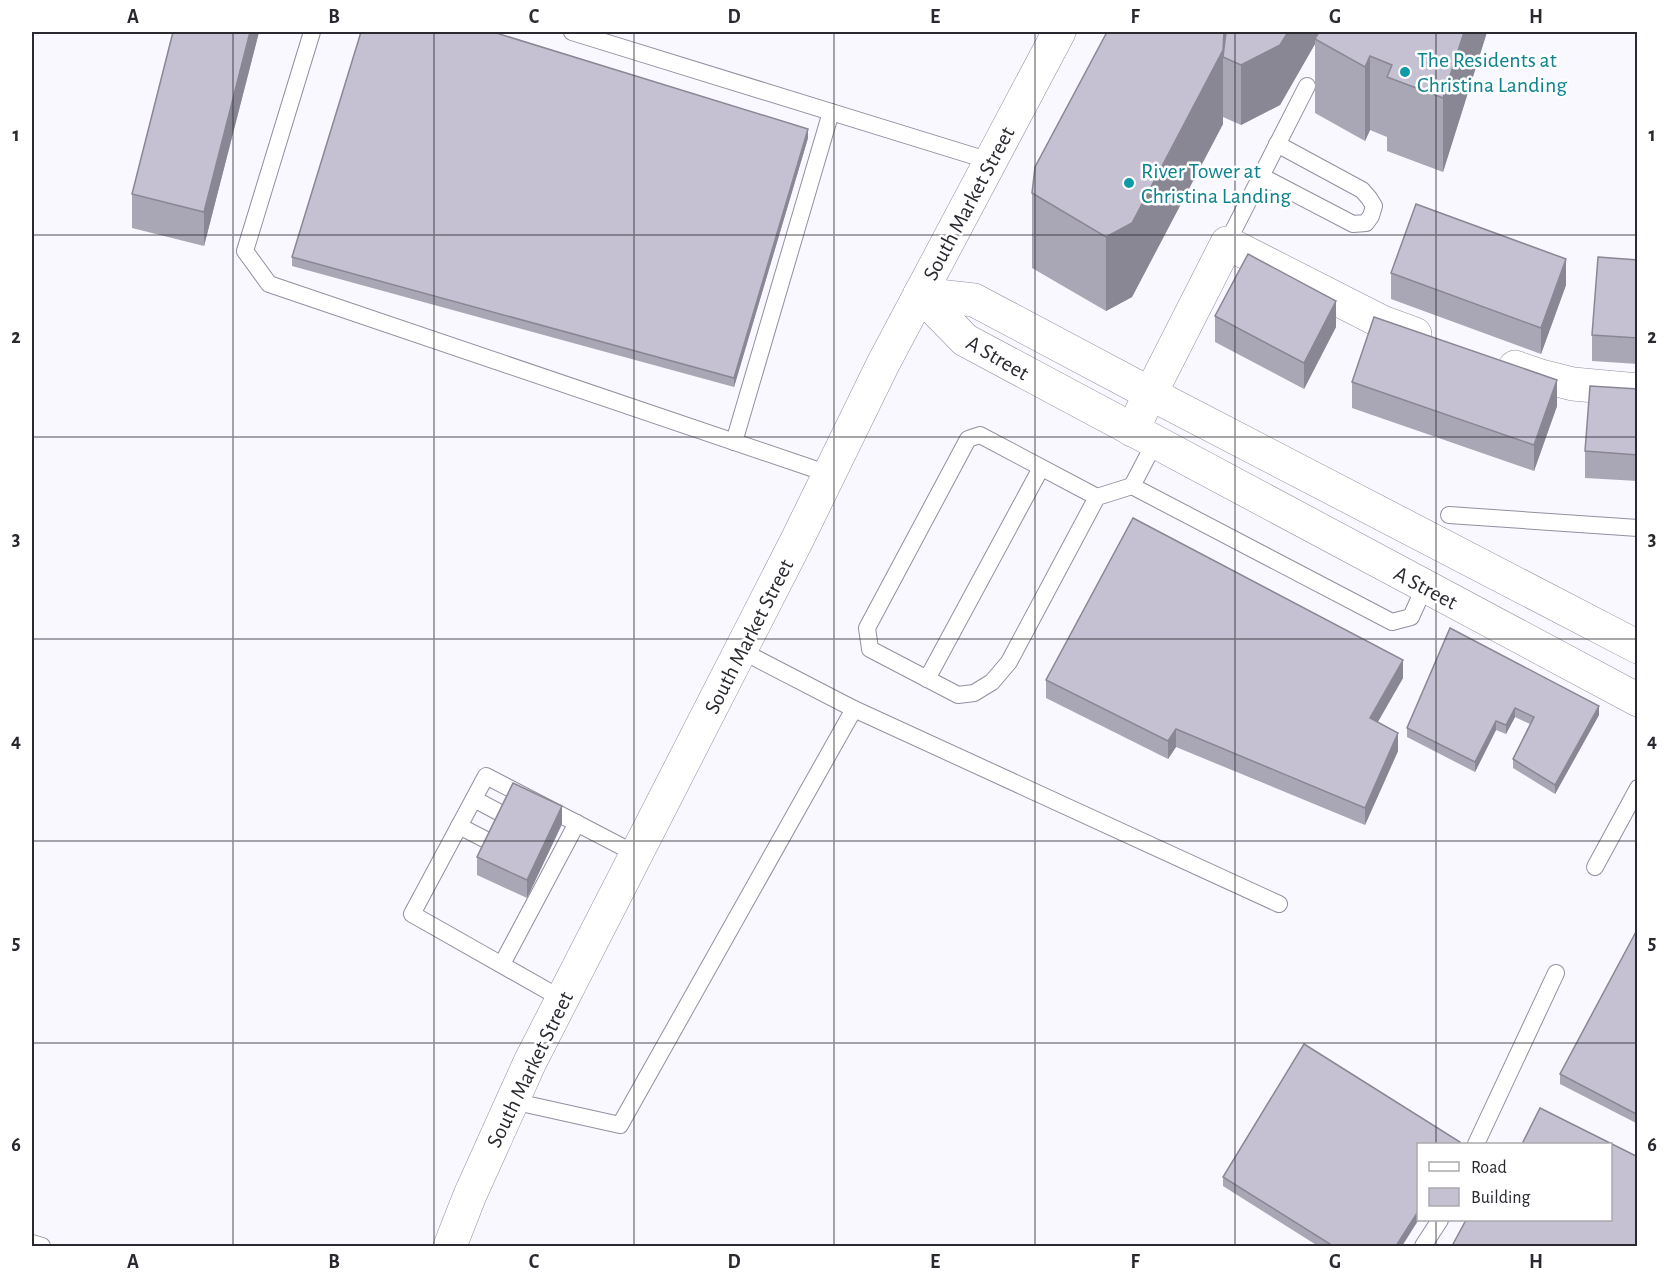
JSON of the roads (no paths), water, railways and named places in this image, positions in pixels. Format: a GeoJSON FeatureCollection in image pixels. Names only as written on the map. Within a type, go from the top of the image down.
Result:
{"type":"FeatureCollection","features":[{"type":"Feature","properties":{"kind":"street","name":"South Market Street"},"geometry":{"type":"LineString","coordinates":[[450,1246],[470,1195],[530,1062],[920,294],[1059,32]]}},
{"type":"Feature","properties":{"kind":"street"},"geometry":{"type":"LineString","coordinates":[[1143,436],[1150,394],[1227,243],[1382,322],[1438,342]]}},
{"type":"Feature","properties":{"kind":"street","name":"A Street"},"geometry":{"type":"LineString","coordinates":[[920,294],[974,300],[1638,647]]}},
{"type":"Feature","properties":{"kind":"street","name":"A Street"},"geometry":{"type":"LineString","coordinates":[[920,294],[965,340],[1638,700]]}},
{"type":"Feature","properties":{"kind":"street"},"geometry":{"type":"LineString","coordinates":[[1490,359],[1573,384],[1638,390]]}},
{"type":"Feature","properties":{"kind":"lane"},"geometry":{"type":"LineString","coordinates":[[312,32],[245,250],[269,284],[829,474]]}},
{"type":"Feature","properties":{"kind":"lane"},"geometry":{"type":"LineString","coordinates":[[572,32],[990,161]]}},
{"type":"Feature","properties":{"kind":"lane"},"geometry":{"type":"LineString","coordinates":[[1227,243],[1307,86]]}},
{"type":"Feature","properties":{"kind":"lane"},"geometry":{"type":"LineString","coordinates":[[734,442],[831,112]]}},
{"type":"Feature","properties":{"kind":"lane"},"geometry":{"type":"LineString","coordinates":[[1261,176],[1353,224],[1366,223],[1371,216],[1374,206],[1362,190],[1277,144]]}},
{"type":"Feature","properties":{"kind":"lane"},"geometry":{"type":"LineString","coordinates":[[1097,497],[980,435],[968,440],[867,628],[870,649],[958,695],[974,693],[992,682],[1009,662],[1097,497],[1132,486],[1392,622],[1411,617],[1425,586]]}},
{"type":"Feature","properties":{"kind":"lane"},"geometry":{"type":"LineString","coordinates":[[1132,486],[1143,436]]}},
{"type":"Feature","properties":{"kind":"lane"},"geometry":{"type":"LineString","coordinates":[[927,679],[1041,468]]}},
{"type":"Feature","properties":{"kind":"lane"},"geometry":{"type":"LineString","coordinates":[[1449,514],[1638,528]]}},
{"type":"Feature","properties":{"kind":"lane"},"geometry":{"type":"LineString","coordinates":[[740,650],[854,709],[1279,904]]}},
{"type":"Feature","properties":{"kind":"lane"},"geometry":{"type":"LineString","coordinates":[[512,1101],[620,1125],[854,709]]}},
{"type":"Feature","properties":{"kind":"lane"},"geometry":{"type":"LineString","coordinates":[[562,999],[412,914],[486,776],[636,854]]}},
{"type":"Feature","properties":{"kind":"lane"},"geometry":{"type":"LineString","coordinates":[[1595,867],[1638,788]]}},
{"type":"Feature","properties":{"kind":"lane"},"geometry":{"type":"LineString","coordinates":[[474,799],[506,816]]}},
{"type":"Feature","properties":{"kind":"lane"},"geometry":{"type":"LineString","coordinates":[[502,964],[559,844],[577,823]]}},
{"type":"Feature","properties":{"kind":"lane"},"geometry":{"type":"LineString","coordinates":[[459,826],[492,843]]}},
{"type":"Feature","properties":{"kind":"lane"},"geometry":{"type":"LineString","coordinates":[[1476,1143],[1556,973]]}},
{"type":"Feature","properties":{"kind":"lane"},"geometry":{"type":"LineString","coordinates":[[1423,1246],[1439,1221]]}},
{"type":"Feature","properties":{"kind":"lane"},"geometry":{"type":"LineString","coordinates":[[32,1243],[42,1246]]}},
{"type":"Feature","properties":{"kind":"place","name":"The Residents at Christina Landing"},"geometry":{"type":"Point","coordinates":[1405,72]}},
{"type":"Feature","properties":{"kind":"place","name":"River Tower at Christina Landing"},"geometry":{"type":"Point","coordinates":[1129,183]}}]}
